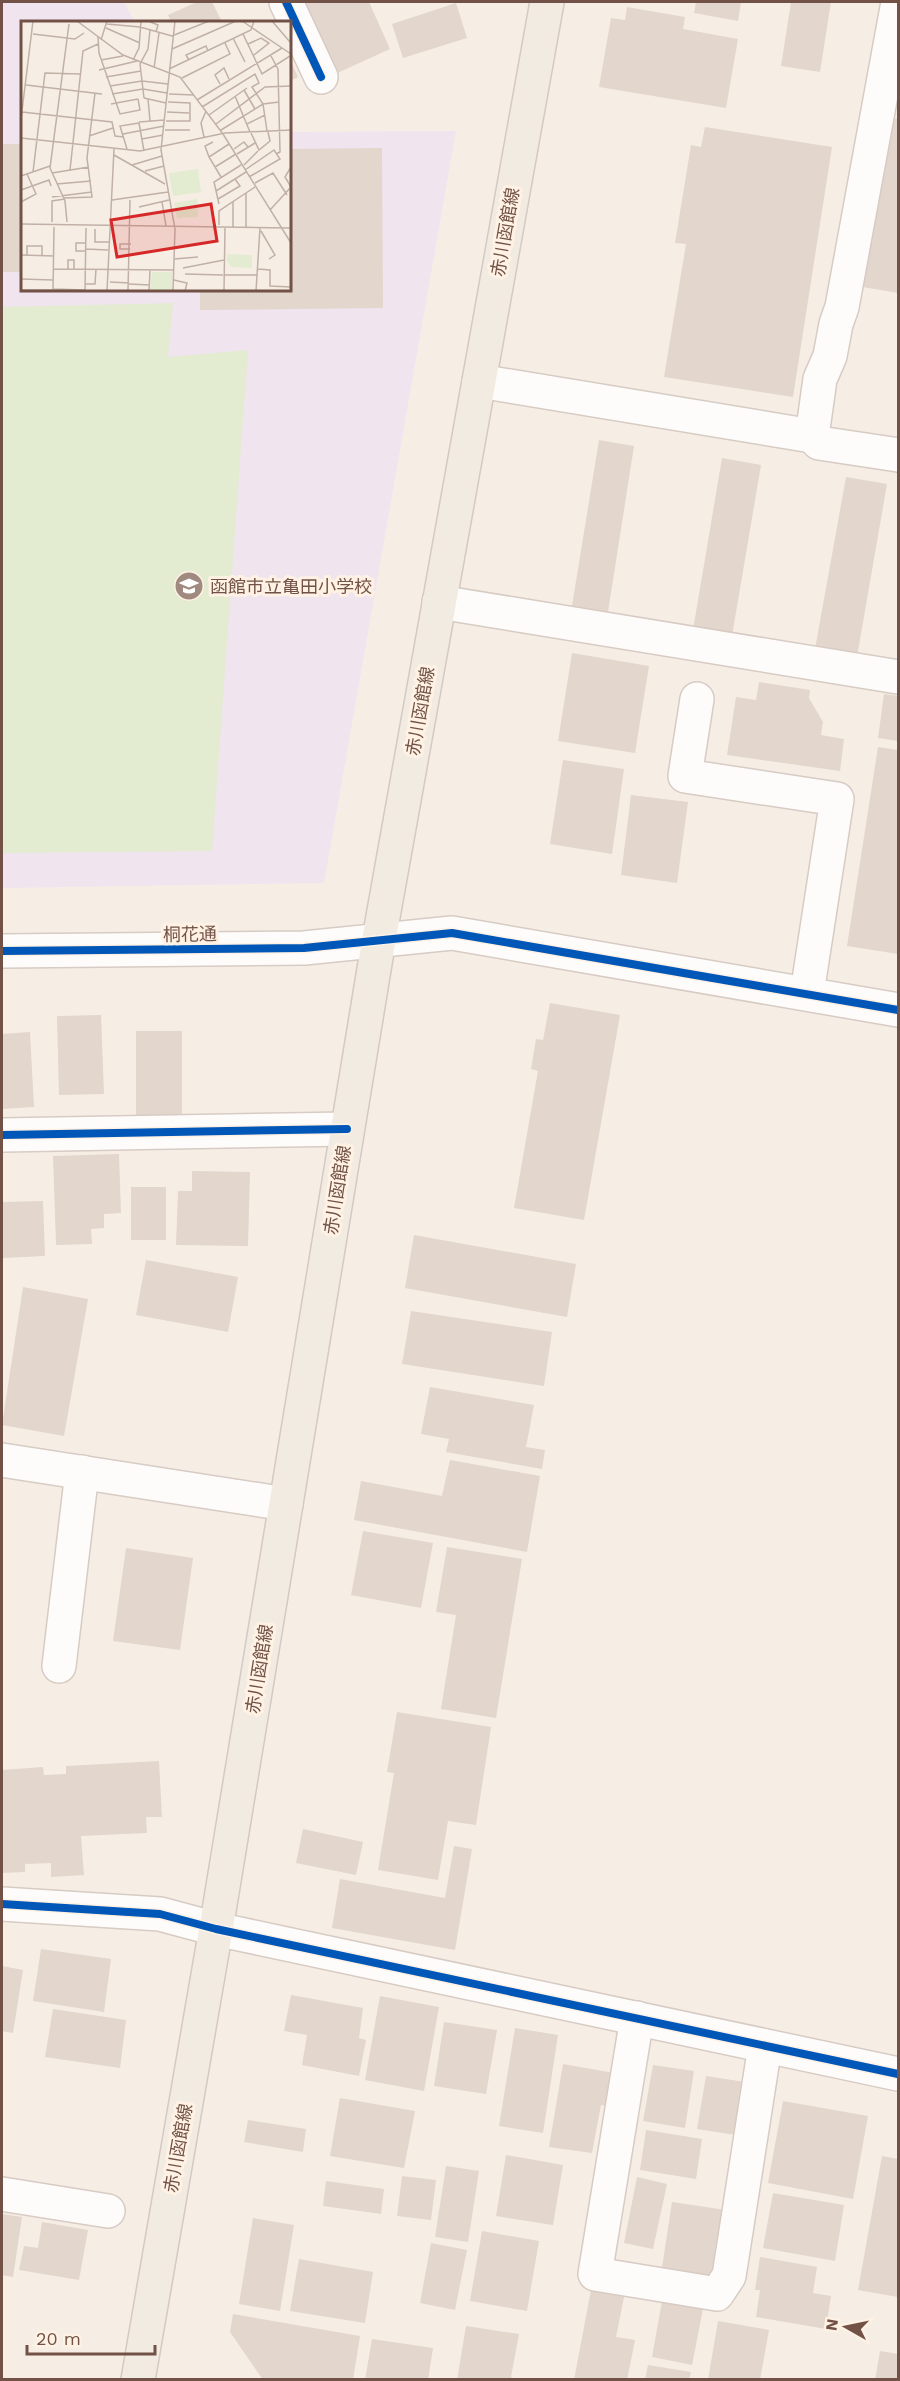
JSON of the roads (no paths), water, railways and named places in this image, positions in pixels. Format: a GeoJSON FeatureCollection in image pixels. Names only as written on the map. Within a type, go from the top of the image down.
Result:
{"type":"FeatureCollection","features":[{"type":"Feature","properties":{"kind":"main road","name":"赤川函館線"},"geometry":{"type":"LineString","coordinates":[[138,2379],[216,1929],[379,939],[547,2]]}},
{"type":"Feature","properties":{"kind":"street"},"geometry":{"type":"LineString","coordinates":[[286,2],[321,76]]}},
{"type":"Feature","properties":{"kind":"street"},"geometry":{"type":"LineString","coordinates":[[812,436],[820,379],[830,356],[842,307],[898,2]]}},
{"type":"Feature","properties":{"kind":"street"},"geometry":{"type":"LineString","coordinates":[[479,381],[812,436],[819,443],[898,455]]}},
{"type":"Feature","properties":{"kind":"street"},"geometry":{"type":"LineString","coordinates":[[440,602],[898,677]]}},
{"type":"Feature","properties":{"kind":"street"},"geometry":{"type":"LineString","coordinates":[[697,699],[685,776],[837,799],[807,993]]}},
{"type":"Feature","properties":{"kind":"street","name":"桐花通"},"geometry":{"type":"LineString","coordinates":[[2,951],[304,948],[452,933],[898,1010]]}},
{"type":"Feature","properties":{"kind":"street"},"geometry":{"type":"LineString","coordinates":[[2,1135],[347,1129]]}},
{"type":"Feature","properties":{"kind":"street"},"geometry":{"type":"LineString","coordinates":[[2,1460],[286,1504]]}},
{"type":"Feature","properties":{"kind":"street"},"geometry":{"type":"LineString","coordinates":[[59,1666],[82,1472]]}},
{"type":"Feature","properties":{"kind":"street"},"geometry":{"type":"LineString","coordinates":[[2,1904],[160,1914],[216,1929],[898,2074]]}},
{"type":"Feature","properties":{"kind":"street"},"geometry":{"type":"LineString","coordinates":[[637,2018],[595,2274],[717,2294],[729,2276],[765,2046]]}},
{"type":"Feature","properties":{"kind":"street"},"geometry":{"type":"LineString","coordinates":[[2,2194],[108,2211]]}},
{"type":"Feature","properties":{"kind":"place","name":"函館市立亀田小学校"},"geometry":{"type":"Point","coordinates":[189,586]}}]}
